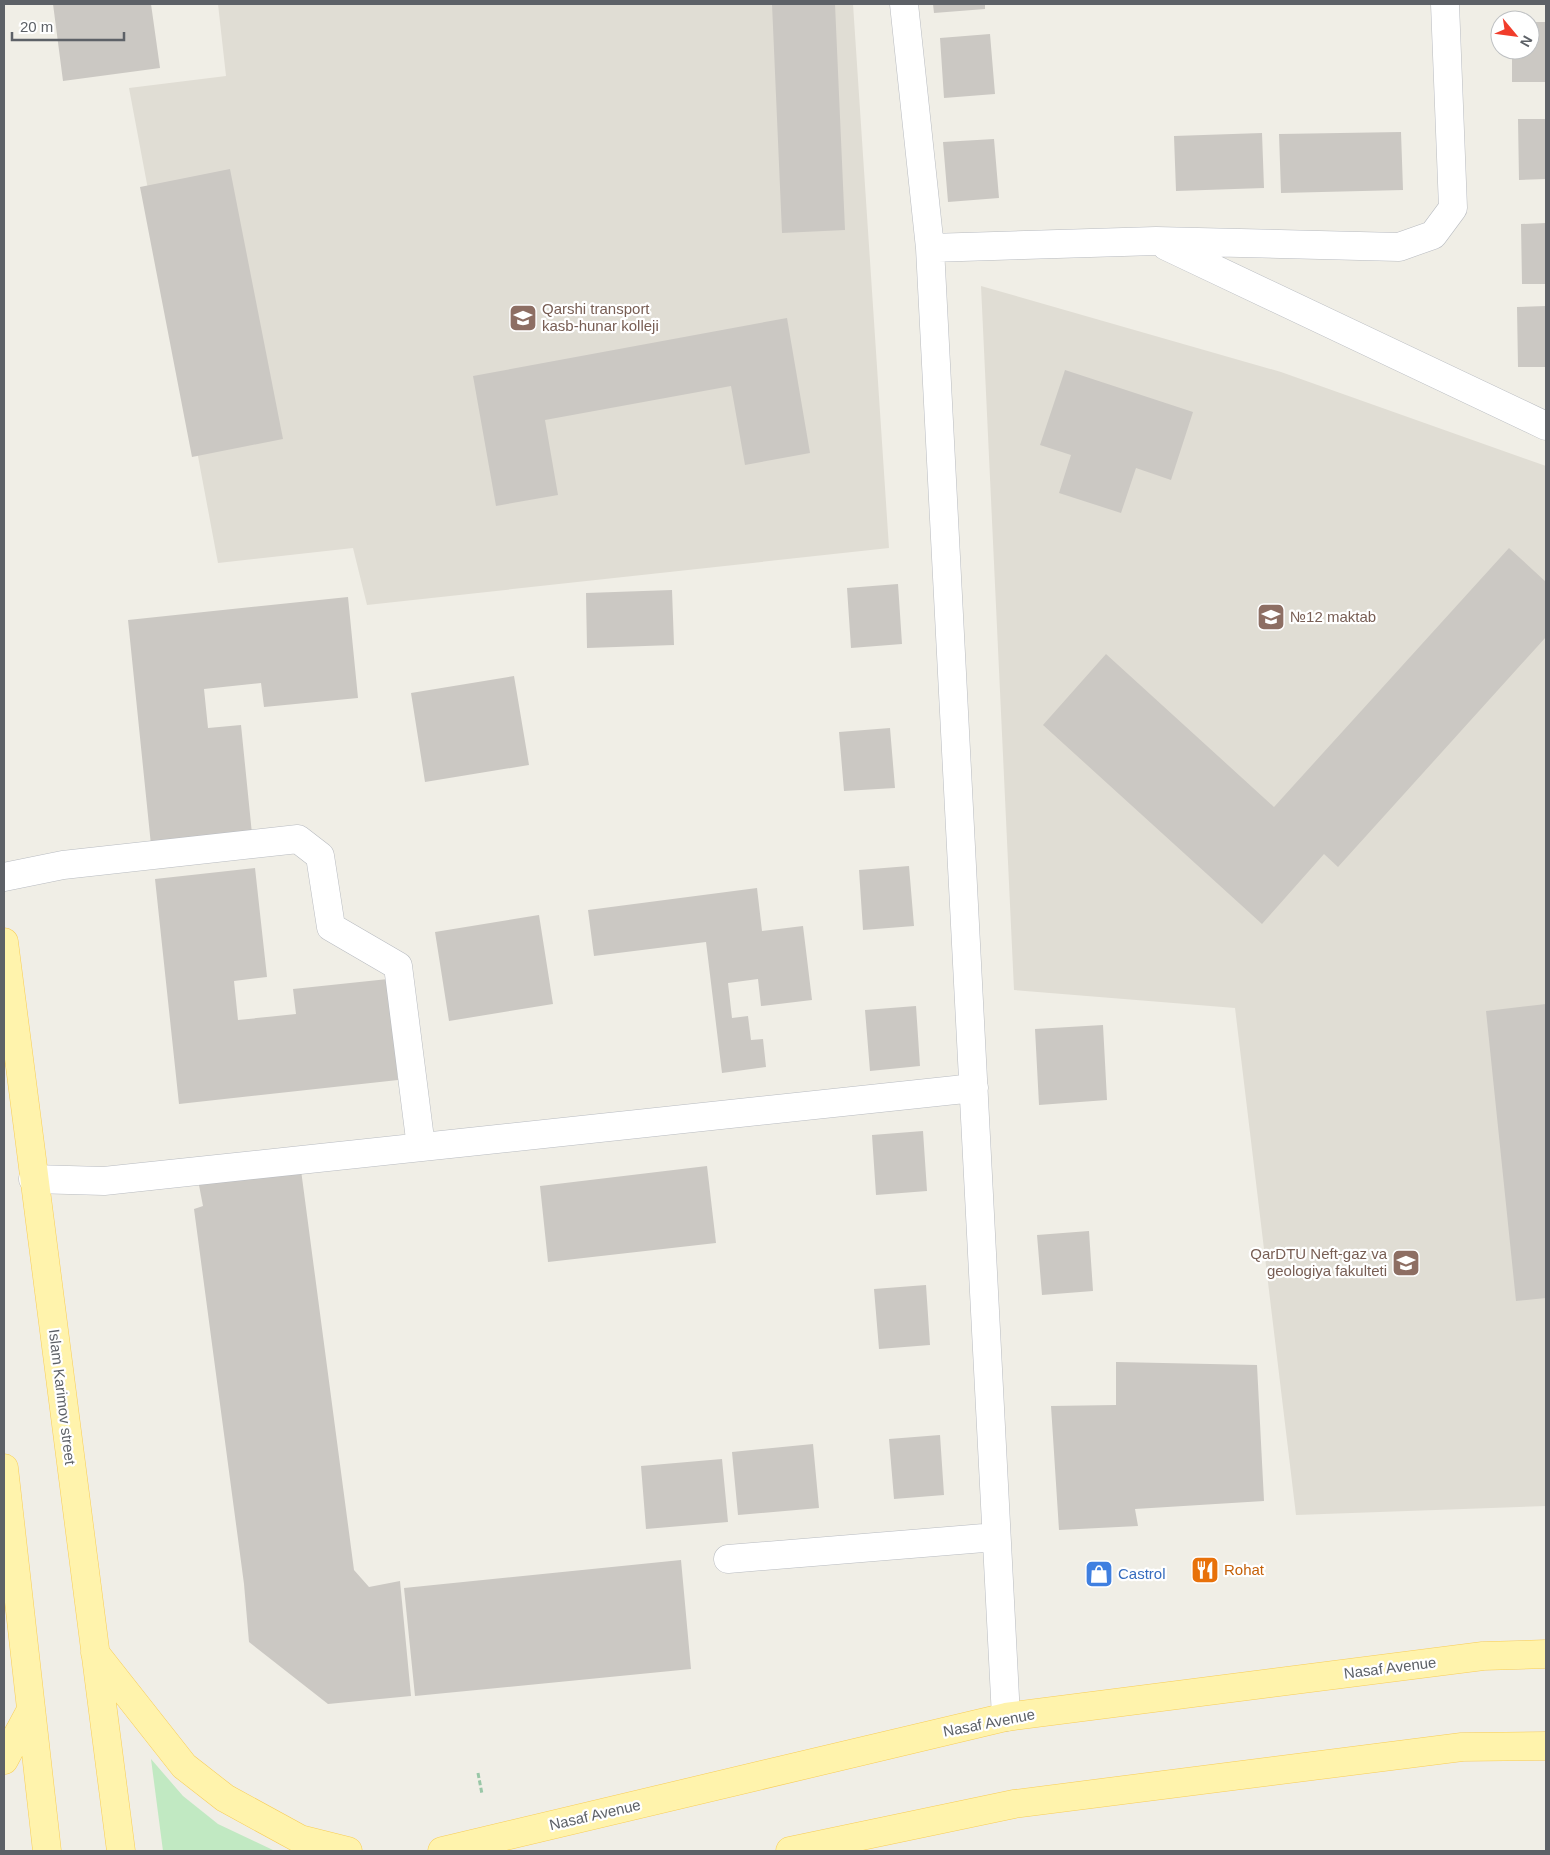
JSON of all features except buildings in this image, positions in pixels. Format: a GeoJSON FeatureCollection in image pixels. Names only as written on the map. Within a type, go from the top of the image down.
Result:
{"type":"FeatureCollection","features":[{"type":"Feature","properties":{"kind":"main road","name":"Islam Karimov street"},"geometry":{"type":"LineString","coordinates":[[4,942],[120,1851]]}},
{"type":"Feature","properties":{"kind":"main road"},"geometry":{"type":"LineString","coordinates":[[4,1468],[47,1851]]}},
{"type":"Feature","properties":{"kind":"main road"},"geometry":{"type":"LineString","coordinates":[[95,1652],[184,1766],[218,1793],[300,1839],[348,1851]]}},
{"type":"Feature","properties":{"kind":"main road","name":"Nasaf Avenue"},"geometry":{"type":"LineString","coordinates":[[442,1851],[1006,1717],[1483,1656],[1546,1654]]}},
{"type":"Feature","properties":{"kind":"main road"},"geometry":{"type":"LineString","coordinates":[[4,1760],[31,1710]]}},
{"type":"Feature","properties":{"kind":"main road"},"geometry":{"type":"LineString","coordinates":[[790,1851],[1014,1804],[1462,1747],[1546,1746]]}},
{"type":"Feature","properties":{"kind":"street"},"geometry":{"type":"LineString","coordinates":[[904,4],[930,248],[1006,1717]]}},
{"type":"Feature","properties":{"kind":"street"},"geometry":{"type":"LineString","coordinates":[[930,248],[1156,241],[1399,246],[1433,235],[1453,208],[1445,4]]}},
{"type":"Feature","properties":{"kind":"street"},"geometry":{"type":"LineString","coordinates":[[1156,241],[1546,426]]}},
{"type":"Feature","properties":{"kind":"street"},"geometry":{"type":"LineString","coordinates":[[4,877],[63,865],[298,839],[320,856],[331,927],[398,966],[421,1147]]}},
{"type":"Feature","properties":{"kind":"street"},"geometry":{"type":"LineString","coordinates":[[33,1179],[104,1181],[974,1088]]}},
{"type":"Feature","properties":{"kind":"street"},"geometry":{"type":"LineString","coordinates":[[728,1559],[996,1537]]}},
{"type":"Feature","properties":{"kind":"path"},"geometry":{"type":"LineString","coordinates":[[478,1773],[482,1794]]}},
{"type":"Feature","properties":{"kind":"shaded area","name":"Qarshi transport kasb-hunar kolleji"},"geometry":{"type":"Polygon","coordinates":[[[218,4],[853,4],[889,548],[367,605],[353,548],[218,563],[129,88],[226,76],[218,4]]]}},
{"type":"Feature","properties":{"kind":"shaded area","name":"№12 maktab"},"geometry":{"type":"Polygon","coordinates":[[[981,286],[1281,372],[1546,466],[1546,1506],[1296,1515],[1235,1008],[1014,990],[981,286]]]}},
{"type":"Feature","properties":{"kind":"green space"},"geometry":{"type":"Polygon","coordinates":[[[151,1759],[183,1796],[218,1824],[275,1851],[163,1851],[151,1759]]]}},
{"type":"Feature","properties":{"kind":"place","name":"Qarshi transport kasb-hunar kolleji"},"geometry":{"type":"Point","coordinates":[523,318]}},
{"type":"Feature","properties":{"kind":"place","name":"№12 maktab"},"geometry":{"type":"Point","coordinates":[1271,617]}},
{"type":"Feature","properties":{"kind":"place","name":"QarDTU Neft-gaz va geologiya fakulteti"},"geometry":{"type":"Point","coordinates":[1406,1263]}},
{"type":"Feature","properties":{"kind":"place","name":"Rohat"},"geometry":{"type":"Point","coordinates":[1205,1570]}},
{"type":"Feature","properties":{"kind":"place","name":"Castrol"},"geometry":{"type":"Point","coordinates":[1099,1574]}}]}
